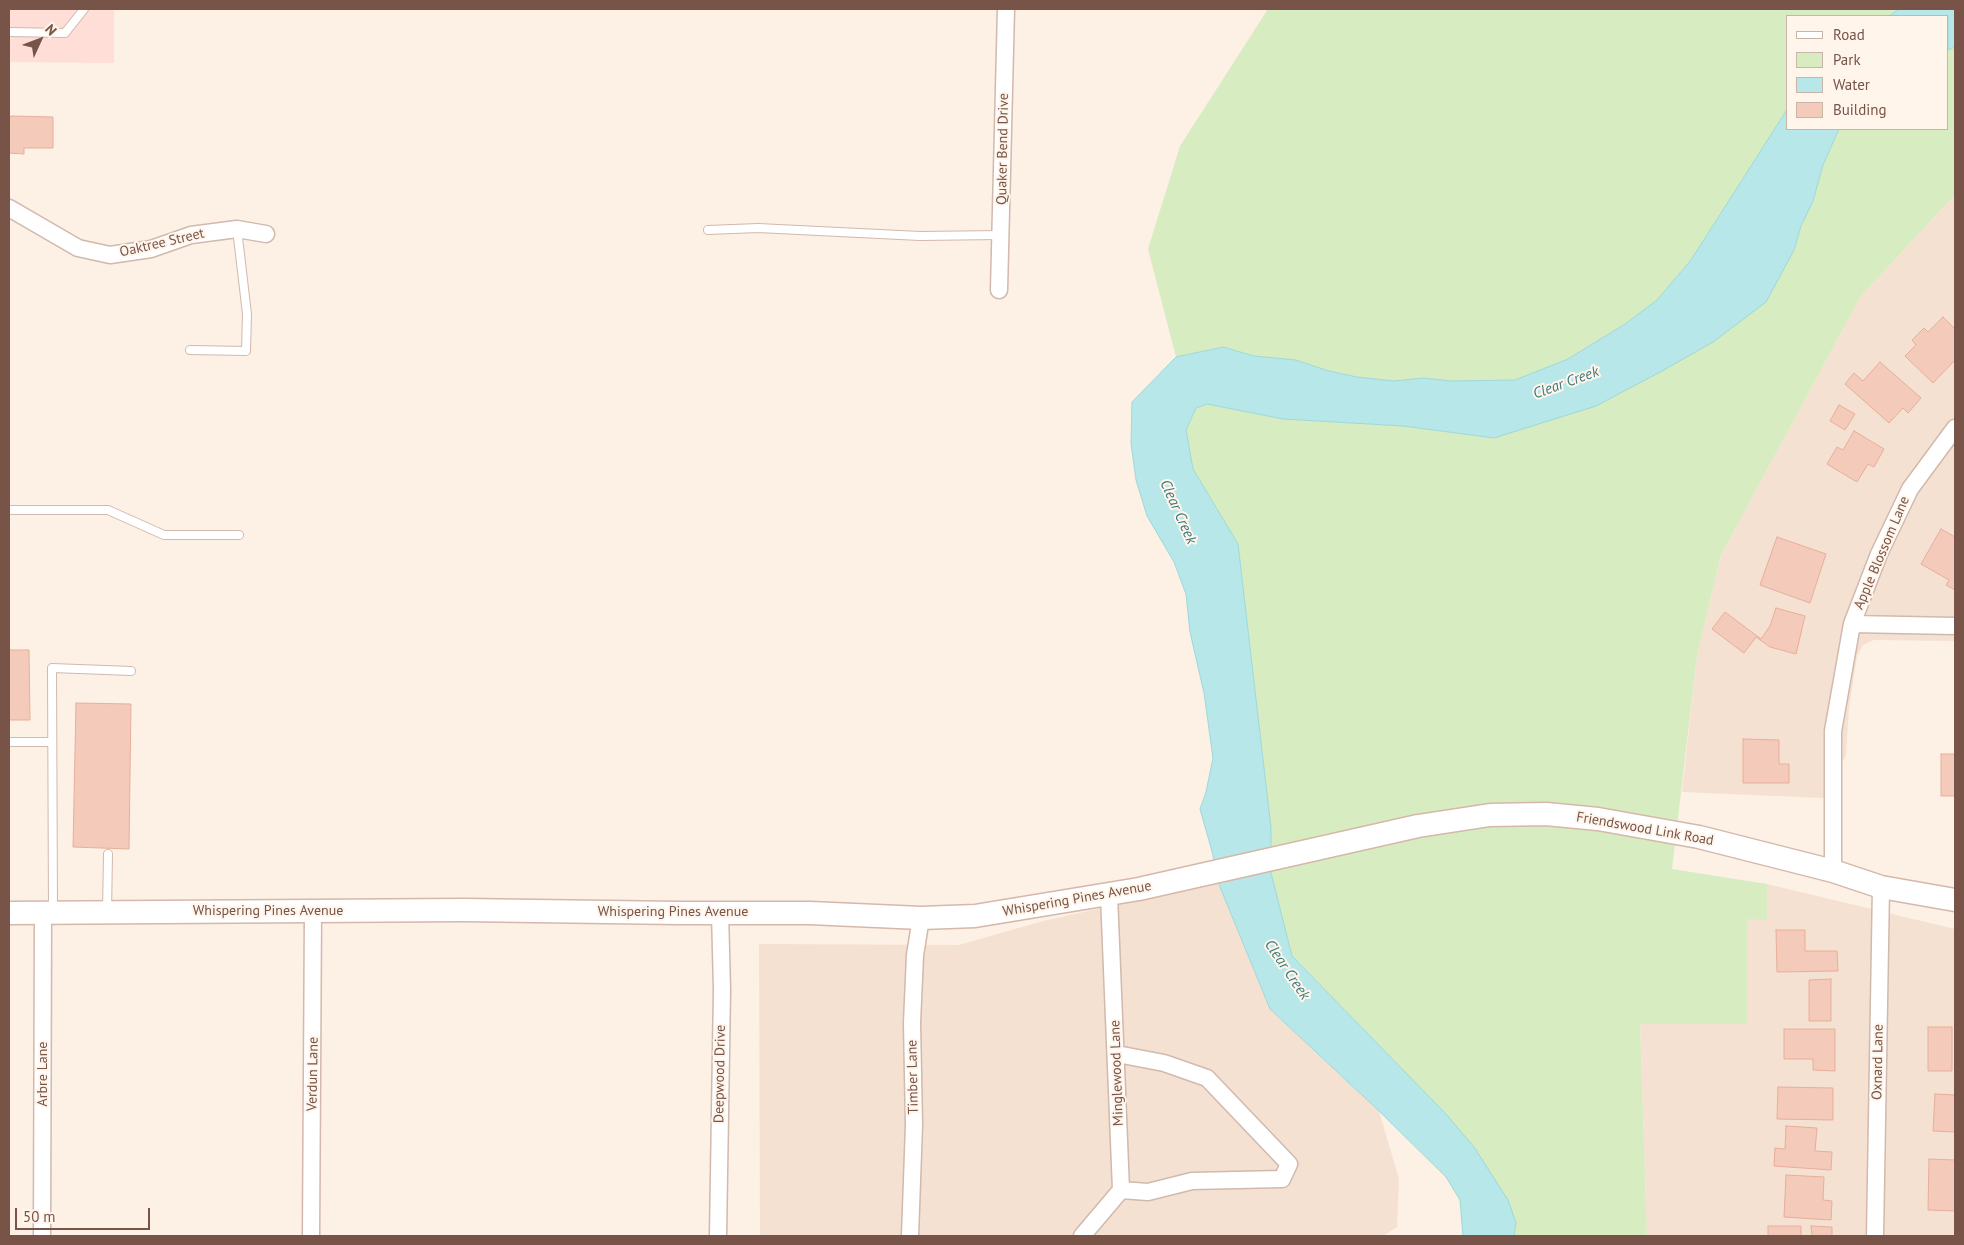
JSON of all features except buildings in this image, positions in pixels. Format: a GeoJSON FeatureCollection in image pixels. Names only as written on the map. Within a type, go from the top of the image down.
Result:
{"type":"FeatureCollection","features":[{"type":"Feature","properties":{"kind":"main road","name":"Friendswood Link Road"},"geometry":{"type":"LineString","coordinates":[[1331,845],[1418,826],[1490,815],[1546,814],[1598,819],[1700,836],[1881,887],[1955,900]]}},
{"type":"Feature","properties":{"kind":"main road","name":"Whispering Pines Avenue"},"geometry":{"type":"LineString","coordinates":[[9,913],[464,910],[678,914],[720,912],[810,913],[921,918],[975,916],[1109,895],[1331,845]]}},
{"type":"Feature","properties":{"kind":"street","name":"Quaker Bend Drive"},"geometry":{"type":"LineString","coordinates":[[999,290],[1006,9]]}},
{"type":"Feature","properties":{"kind":"street","name":"Oaktree Street"},"geometry":{"type":"LineString","coordinates":[[9,208],[78,248],[110,255],[150,249],[190,234],[237,229],[266,234]]}},
{"type":"Feature","properties":{"kind":"street","name":"Apple Blossom Lane"},"geometry":{"type":"LineString","coordinates":[[1833,872],[1833,731],[1852,624],[1879,554],[1910,489],[1955,428]]}},
{"type":"Feature","properties":{"kind":"street"},"geometry":{"type":"LineString","coordinates":[[1852,624],[1955,626]]}},
{"type":"Feature","properties":{"kind":"street","name":"Oxnard Lane"},"geometry":{"type":"LineString","coordinates":[[1875,1236],[1881,887]]}},
{"type":"Feature","properties":{"kind":"street","name":"Minglewood Lane"},"geometry":{"type":"LineString","coordinates":[[1109,895],[1117,1054],[1121,1190]]}},
{"type":"Feature","properties":{"kind":"street","name":"Arbre Lane"},"geometry":{"type":"LineString","coordinates":[[42,1236],[48,912]]}},
{"type":"Feature","properties":{"kind":"street","name":"Verdun Lane"},"geometry":{"type":"LineString","coordinates":[[311,1236],[313,912]]}},
{"type":"Feature","properties":{"kind":"street","name":"Deepwood Drive"},"geometry":{"type":"LineString","coordinates":[[718,1236],[722,990],[720,912]]}},
{"type":"Feature","properties":{"kind":"street","name":"Timber Lane"},"geometry":{"type":"LineString","coordinates":[[910,1236],[914,1125],[912,1023],[916,955],[921,918]]}},
{"type":"Feature","properties":{"kind":"street"},"geometry":{"type":"LineString","coordinates":[[1082,1236],[1121,1190],[1148,1192],[1192,1180],[1282,1179],[1289,1164],[1207,1078],[1164,1063],[1117,1054]]}},
{"type":"Feature","properties":{"kind":"lane"},"geometry":{"type":"LineString","coordinates":[[9,32],[65,33],[84,9]]}},
{"type":"Feature","properties":{"kind":"lane"},"geometry":{"type":"LineString","coordinates":[[708,230],[758,228],[920,236],[1000,235]]}},
{"type":"Feature","properties":{"kind":"lane"},"geometry":{"type":"LineString","coordinates":[[190,350],[246,351],[247,314],[237,229]]}},
{"type":"Feature","properties":{"kind":"lane"},"geometry":{"type":"LineString","coordinates":[[9,510],[108,510],[164,535],[239,535]]}},
{"type":"Feature","properties":{"kind":"lane"},"geometry":{"type":"LineString","coordinates":[[48,912],[52,668],[131,671]]}},
{"type":"Feature","properties":{"kind":"lane"},"geometry":{"type":"LineString","coordinates":[[9,742],[52,742]]}},
{"type":"Feature","properties":{"kind":"lane"},"geometry":{"type":"LineString","coordinates":[[107,911],[108,854]]}},
{"type":"Feature","properties":{"kind":"shaded area"},"geometry":{"type":"Polygon","coordinates":[[[9,9],[114,9],[114,63],[9,62],[9,9]]]}},
{"type":"Feature","properties":{"kind":"shaded area"},"geometry":{"type":"Polygon","coordinates":[[[1955,195],[1955,641],[1874,640],[1863,645],[1857,656],[1849,708],[1846,755],[1823,798],[1682,792],[1697,656],[1721,555],[1861,296],[1955,195]]]}},
{"type":"Feature","properties":{"kind":"shaded area"},"geometry":{"type":"Polygon","coordinates":[[[1218,882],[1270,1009],[1379,1111],[1399,1179],[1397,1227],[1383,1236],[760,1236],[759,944],[959,945],[1043,921],[1218,882]]]}},
{"type":"Feature","properties":{"kind":"shaded area"},"geometry":{"type":"Polygon","coordinates":[[[1767,884],[1955,929],[1955,1236],[1647,1236],[1640,1023],[1747,1024],[1747,919],[1767,919],[1767,884]]]}},
{"type":"Feature","properties":{"kind":"green space"},"geometry":{"type":"Polygon","coordinates":[[[1268,9],[1899,9],[1890,15],[1786,15],[1786,111],[1691,260],[1657,300],[1625,324],[1568,359],[1515,380],[1451,381],[1423,378],[1394,381],[1357,377],[1329,371],[1296,360],[1254,356],[1223,347],[1176,357],[1148,249],[1180,146],[1268,9]]]}},
{"type":"Feature","properties":{"kind":"green space"},"geometry":{"type":"Polygon","coordinates":[[[1955,47],[1955,195],[1861,296],[1721,555],[1697,656],[1672,869],[1767,884],[1767,920],[1747,919],[1747,1024],[1640,1024],[1647,1236],[1514,1236],[1516,1223],[1446,1114],[1292,956],[1271,873],[1271,828],[1238,544],[1193,469],[1186,430],[1196,408],[1207,404],[1283,419],[1403,426],[1494,438],[1794,250],[1801,226],[1813,201],[1823,165],[1839,130],[1949,130],[1949,50],[1955,47]]]}},
{"type":"Feature","properties":{"kind":"water"},"geometry":{"type":"Polygon","coordinates":[[[1899,9],[1955,9],[1955,47],[1949,50],[1949,15],[1890,15],[1899,9]]]}},
{"type":"Feature","properties":{"kind":"water","name":"Clear Creek"},"geometry":{"type":"Polygon","coordinates":[[[1786,111],[1786,130],[1839,130],[1823,165],[1813,201],[1801,226],[1794,250],[1766,302],[1713,342],[1596,406],[1494,438],[1403,426],[1283,419],[1207,404],[1196,408],[1186,430],[1193,469],[1238,544],[1271,828],[1271,873],[1292,956],[1446,1114],[1474,1147],[1508,1200],[1516,1223],[1514,1236],[1463,1236],[1460,1200],[1446,1177],[1270,1009],[1218,882],[1213,855],[1200,809],[1206,792],[1213,758],[1204,693],[1190,632],[1186,594],[1174,562],[1147,516],[1136,480],[1131,443],[1132,402],[1176,357],[1223,347],[1254,356],[1296,360],[1329,371],[1357,377],[1394,381],[1423,378],[1451,381],[1515,380],[1568,359],[1625,324],[1657,300],[1691,260],[1786,111]]]}}]}
